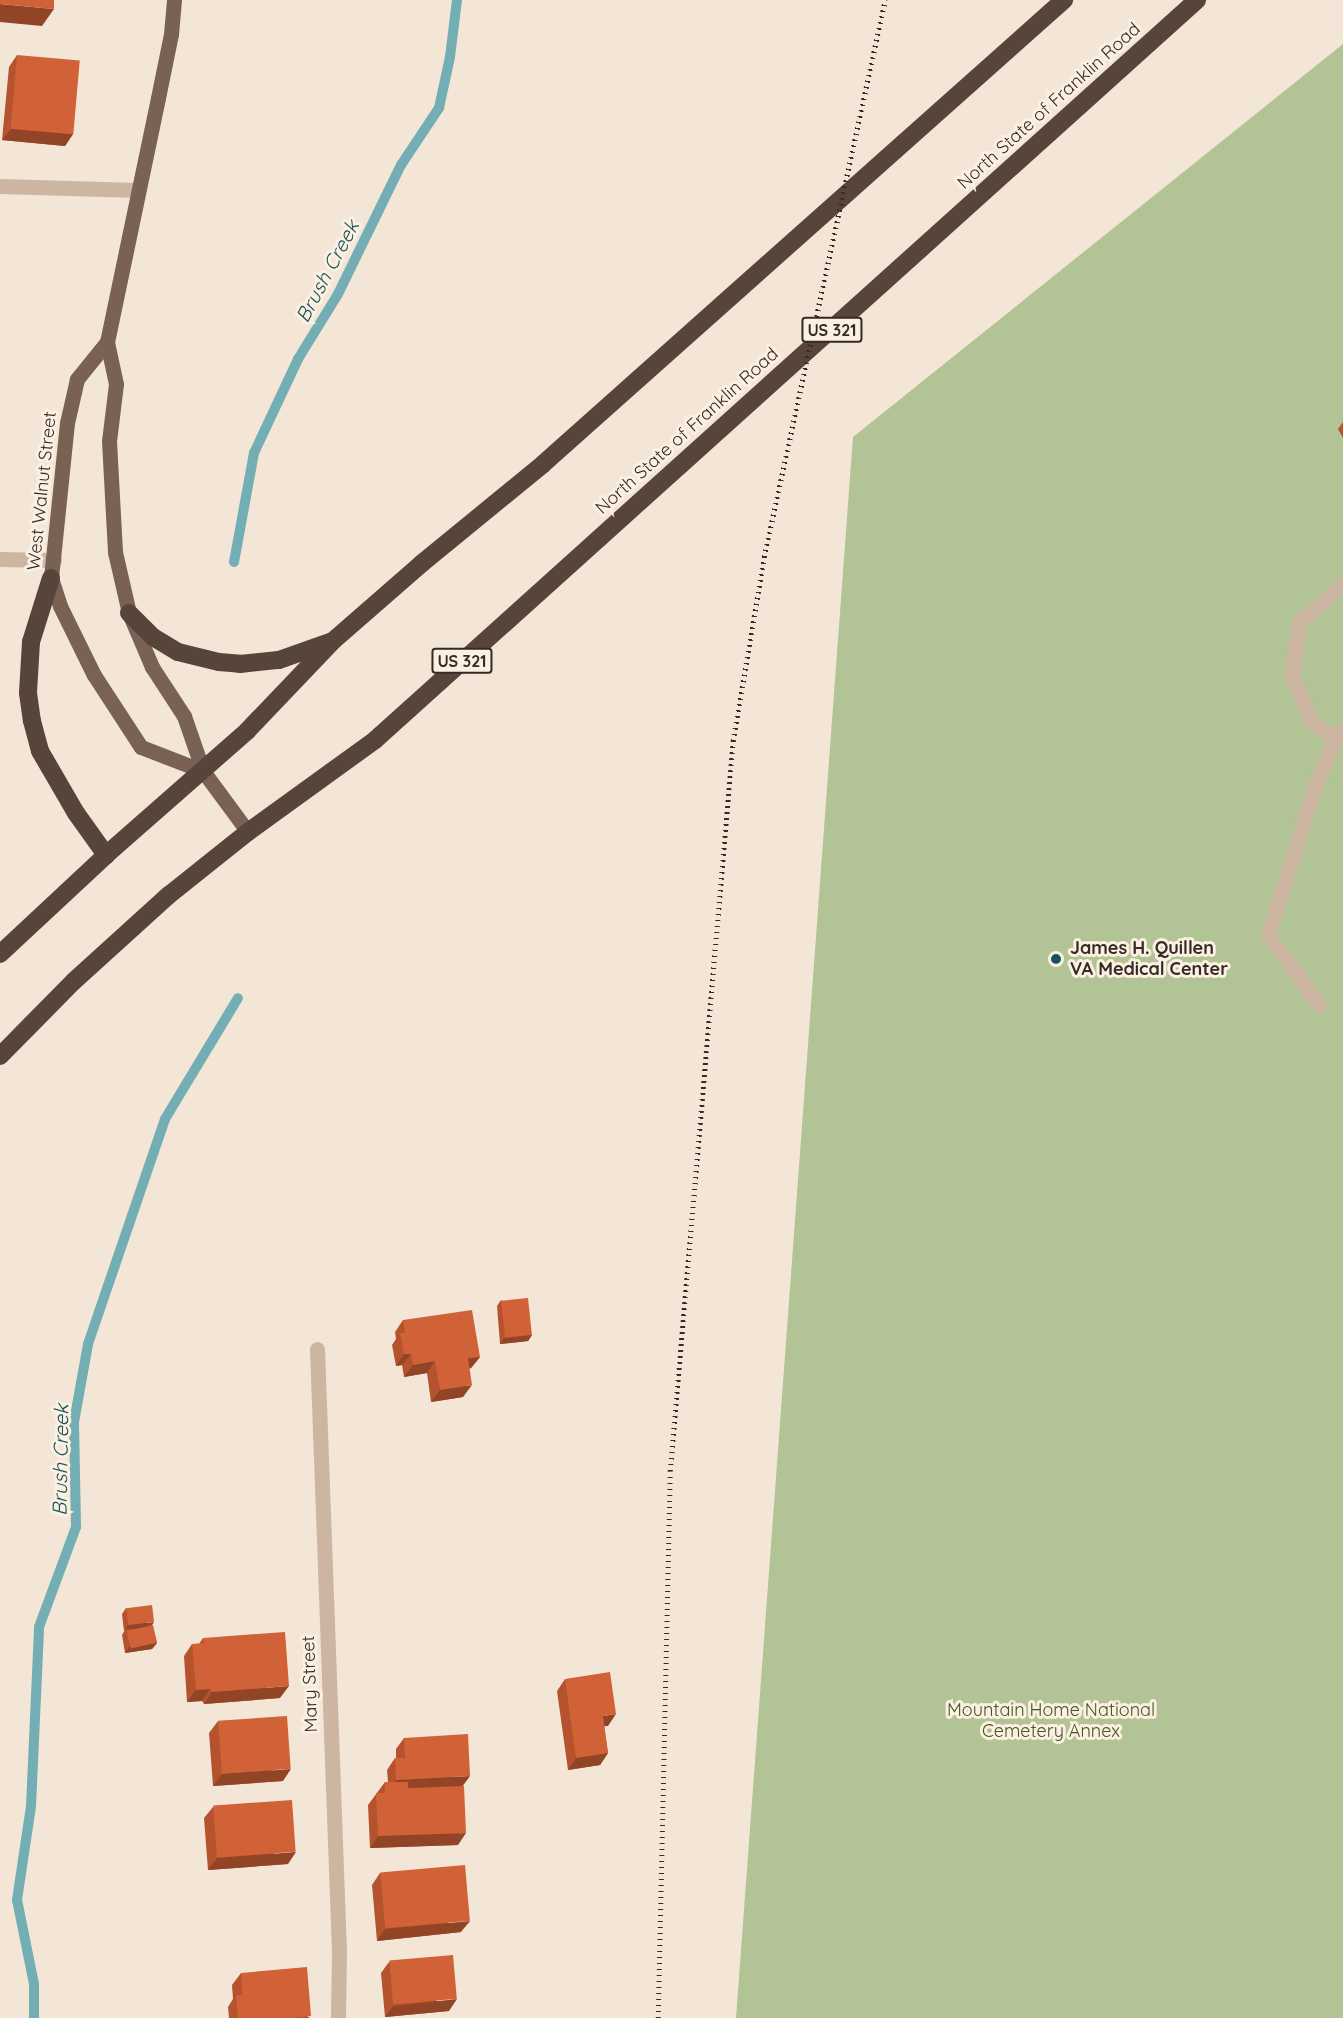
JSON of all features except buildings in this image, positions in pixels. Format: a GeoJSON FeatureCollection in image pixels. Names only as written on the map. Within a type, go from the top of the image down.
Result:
{"type":"FeatureCollection","features":[{"type":"Feature","properties":{"kind":"highway"},"geometry":{"type":"LineString","coordinates":[[0,954],[106,855],[247,731],[334,640],[421,564],[543,464],[1064,0]]}},
{"type":"Feature","properties":{"kind":"highway","name":"North State of Franklin Road"},"geometry":{"type":"LineString","coordinates":[[248,832],[375,740],[1197,0]]}},
{"type":"Feature","properties":{"kind":"highway"},"geometry":{"type":"LineString","coordinates":[[53,569],[31,642],[28,693],[32,721],[40,751],[76,813],[106,855]]}},
{"type":"Feature","properties":{"kind":"highway"},"geometry":{"type":"LineString","coordinates":[[129,613],[153,637],[178,652],[219,662],[240,664],[279,660],[334,640]]}},
{"type":"Feature","properties":{"kind":"highway","name":"US 321"},"geometry":{"type":"LineString","coordinates":[[0,1056],[74,981],[169,895],[248,832]]}},
{"type":"Feature","properties":{"kind":"main road","name":"West Walnut Street"},"geometry":{"type":"LineString","coordinates":[[174,0],[169,45],[107,342],[116,384],[109,441],[115,552],[129,613],[152,667],[184,716],[203,771],[248,832]]}},
{"type":"Feature","properties":{"kind":"main road","name":"West Walnut Street"},"geometry":{"type":"LineString","coordinates":[[107,342],[77,379],[64,442],[53,569],[60,606],[94,675],[141,747],[203,771]]}},
{"type":"Feature","properties":{"kind":"street"},"geometry":{"type":"LineString","coordinates":[[0,186],[138,190]]}},
{"type":"Feature","properties":{"kind":"street"},"geometry":{"type":"LineString","coordinates":[[0,558],[53,569]]}},
{"type":"Feature","properties":{"kind":"street"},"geometry":{"type":"LineString","coordinates":[[1319,1005],[1268,935],[1315,786],[1339,734],[1311,720],[1292,675],[1299,622],[1343,584]]}},
{"type":"Feature","properties":{"kind":"street","name":"Mary Street"},"geometry":{"type":"LineString","coordinates":[[317,1350],[339,1951],[338,2018]]}},
{"type":"Feature","properties":{"kind":"green space","name":"Mountain Home National Cemetery Annex"},"geometry":{"type":"Polygon","coordinates":[[[1343,44],[1343,2018],[736,2018],[853,437],[1343,44]]]}},
{"type":"Feature","properties":{"kind":"waterway","name":"Brush Creek"},"geometry":{"type":"LineString","coordinates":[[234,562],[254,453],[298,359],[338,294],[401,165],[439,108],[450,57],[457,0]]}},
{"type":"Feature","properties":{"kind":"waterway","name":"Brush Creek"},"geometry":{"type":"LineString","coordinates":[[34,2018],[34,1984],[17,1900],[31,1806],[39,1627],[76,1527],[74,1422],[88,1344],[165,1119],[238,998]]}},
{"type":"Feature","properties":{"kind":"railway"},"geometry":{"type":"LineString","coordinates":[[658,2018],[670,1471],[733,741],[764,557],[885,0]]}},
{"type":"Feature","properties":{"kind":"place","name":"James H. Quillen VA Medical Center"},"geometry":{"type":"Point","coordinates":[1056,959]}}]}
